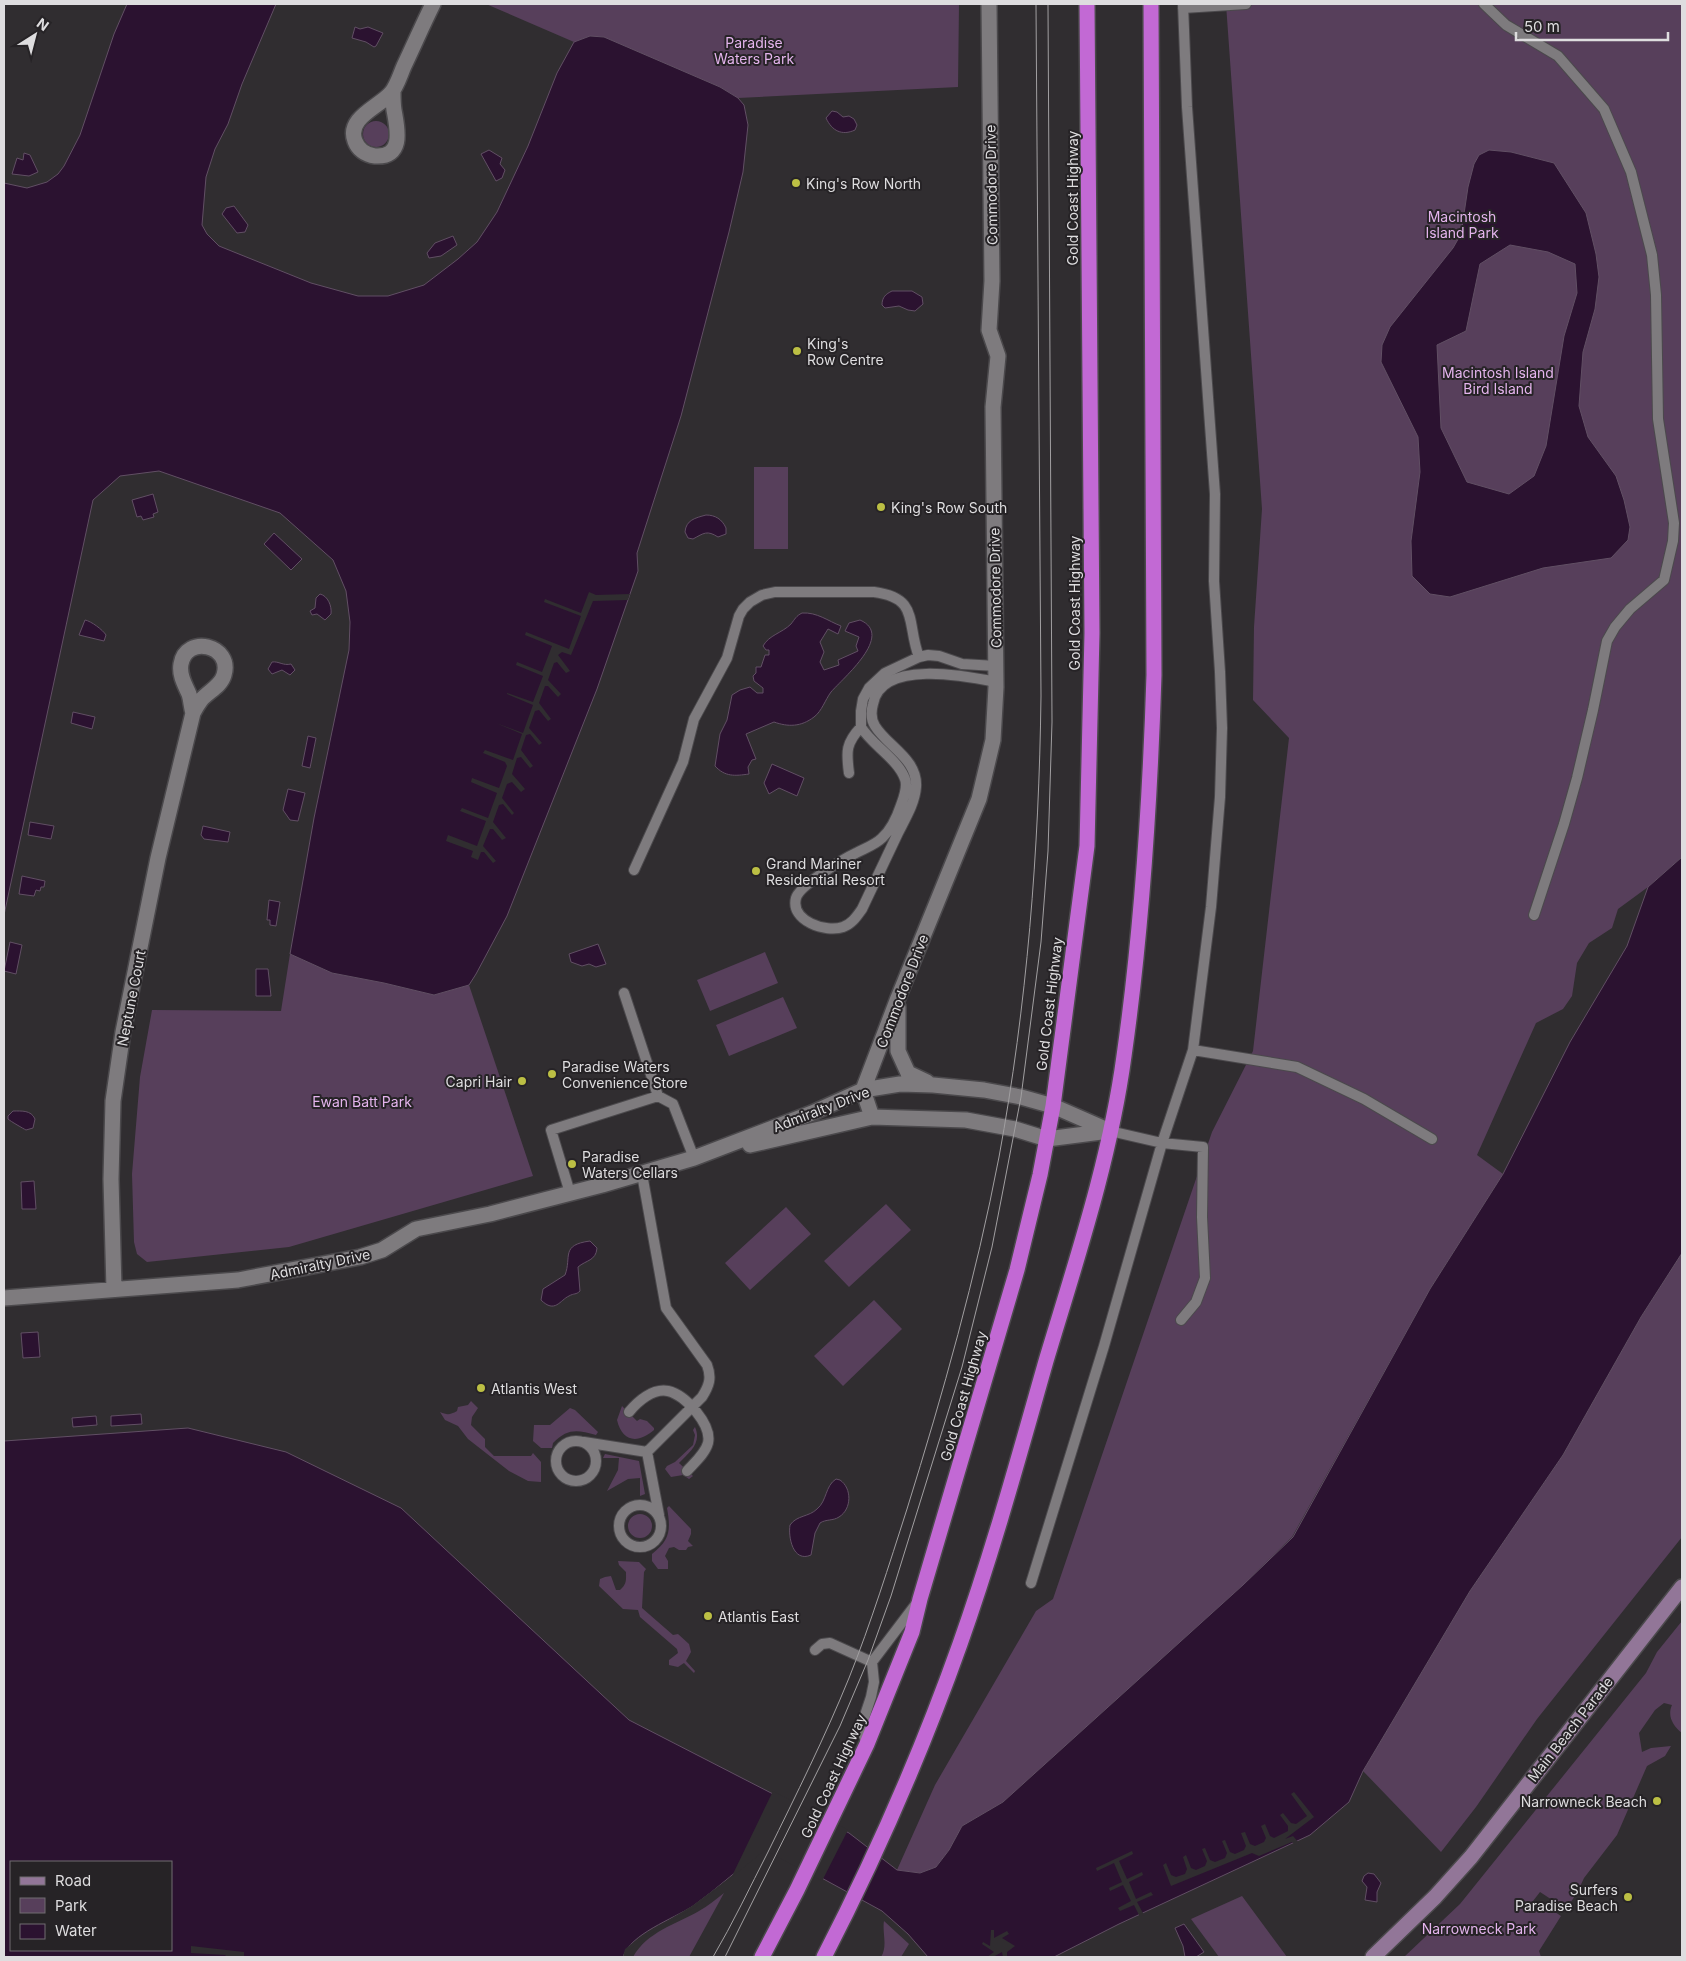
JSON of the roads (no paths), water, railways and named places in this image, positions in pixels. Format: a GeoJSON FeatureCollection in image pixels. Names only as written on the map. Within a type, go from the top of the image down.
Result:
{"type":"FeatureCollection","features":[{"type":"Feature","properties":{"kind":"highway","name":"Gold Coast Highway"},"geometry":{"type":"LineString","coordinates":[[762,1957],[797,1890],[867,1744],[912,1632],[1017,1270],[1053,1106],[1087,846],[1092,634],[1087,4]]}},
{"type":"Feature","properties":{"kind":"highway"},"geometry":{"type":"LineString","coordinates":[[824,1957],[888,1826],[922,1746],[957,1653],[993,1543],[1081,1243],[1110,1131],[1124,1057],[1140,922],[1151,779],[1154,565],[1151,4]]}},
{"type":"Feature","properties":{"kind":"street"},"geometry":{"type":"LineString","coordinates":[[393,91],[433,4]]}},
{"type":"Feature","properties":{"kind":"street","name":"Commodore Drive"},"geometry":{"type":"LineString","coordinates":[[863,1090],[979,798],[993,740],[996,666],[993,407],[998,356],[989,330],[992,281],[989,4]]}},
{"type":"Feature","properties":{"kind":"street","name":"Neptune Court"},"geometry":{"type":"LineString","coordinates":[[114,1289],[111,1179],[113,1101],[123,1032],[156,868],[192,713]]}},
{"type":"Feature","properties":{"kind":"street"},"geometry":{"type":"LineString","coordinates":[[898,998],[898,1051],[908,1073],[933,1085]]}},
{"type":"Feature","properties":{"kind":"street","name":"Admiralty Drive"},"geometry":{"type":"LineString","coordinates":[[4,1298],[238,1280],[338,1262],[382,1250],[416,1229],[490,1214],[642,1174],[694,1158],[812,1113],[863,1090],[900,1084],[933,1085],[995,1092],[1053,1106],[1110,1131]]}},
{"type":"Feature","properties":{"kind":"street"},"geometry":{"type":"LineString","coordinates":[[863,1090],[872,1118]]}},
{"type":"Feature","properties":{"kind":"street","name":"Admiralty Drive"},"geometry":{"type":"LineString","coordinates":[[712,1152],[795,1136],[872,1118],[966,1120],[1015,1129],[1047,1139]]}},
{"type":"Feature","properties":{"kind":"street"},"geometry":{"type":"LineString","coordinates":[[1047,1139],[1110,1131]]}},
{"type":"Feature","properties":{"kind":"street","name":"Main Beach Parade"},"geometry":{"type":"LineString","coordinates":[[1373,1957],[1435,1897],[1471,1856],[1682,1587]]}},
{"type":"Feature","properties":{"kind":"lane"},"geometry":{"type":"LineString","coordinates":[[1032,1583],[1104,1346],[1162,1143],[1192,1050],[1211,907],[1220,798],[1222,728],[1214,581],[1215,494],[1188,107],[1183,6],[1246,4]]}},
{"type":"Feature","properties":{"kind":"lane"},"geometry":{"type":"LineString","coordinates":[[1484,4],[1506,25],[1558,56],[1604,109],[1631,172],[1652,255],[1656,295],[1658,419],[1674,523],[1673,540],[1664,580],[1630,609],[1615,627],[1607,641],[1593,710],[1569,806],[1534,915]]}},
{"type":"Feature","properties":{"kind":"lane"},"geometry":{"type":"LineString","coordinates":[[634,870],[682,762],[694,719],[727,658],[739,616],[750,602],[775,592],[874,592],[895,596],[907,608],[914,643],[919,657]]}},
{"type":"Feature","properties":{"kind":"lane"},"geometry":{"type":"LineString","coordinates":[[849,773],[848,744],[861,727],[863,699],[868,688],[885,673],[919,657],[928,655],[939,656],[962,664],[996,666]]}},
{"type":"Feature","properties":{"kind":"lane"},"geometry":{"type":"LineString","coordinates":[[861,727],[898,768],[906,780],[906,789],[897,816],[883,837],[816,878],[803,888],[796,897],[795,907],[798,913],[818,927],[830,929],[844,927],[854,921],[862,909],[914,799],[916,777],[911,767],[875,726],[871,717],[874,698],[879,690],[894,679],[932,674],[960,674],[996,682]]}},
{"type":"Feature","properties":{"kind":"lane"},"geometry":{"type":"LineString","coordinates":[[624,993],[658,1096],[673,1104],[694,1158]]}},
{"type":"Feature","properties":{"kind":"lane"},"geometry":{"type":"LineString","coordinates":[[1192,1050],[1297,1067],[1364,1099],[1432,1139]]}},
{"type":"Feature","properties":{"kind":"lane"},"geometry":{"type":"LineString","coordinates":[[570,1193],[551,1130],[658,1096]]}},
{"type":"Feature","properties":{"kind":"lane"},"geometry":{"type":"LineString","coordinates":[[1110,1131],[1162,1143],[1203,1147],[1202,1217],[1205,1278],[1196,1302],[1181,1320]]}},
{"type":"Feature","properties":{"kind":"lane"},"geometry":{"type":"LineString","coordinates":[[642,1174],[666,1308],[710,1373],[707,1390],[647,1452]]}},
{"type":"Feature","properties":{"kind":"lane"},"geometry":{"type":"LineString","coordinates":[[629,1412],[637,1402],[647,1395],[668,1391],[679,1396],[692,1407],[705,1426],[708,1442],[705,1451],[687,1471]]}},
{"type":"Feature","properties":{"kind":"lane"},"geometry":{"type":"LineString","coordinates":[[579,1441],[591,1448],[596,1460],[595,1467],[587,1477],[574,1481],[562,1475],[556,1464],[556,1458],[561,1446],[573,1441],[579,1441],[647,1452]]}},
{"type":"Feature","properties":{"kind":"lane"},"geometry":{"type":"LineString","coordinates":[[647,1452],[661,1521],[659,1536],[648,1546],[634,1546],[627,1543],[619,1531],[618,1524],[623,1512],[634,1505],[641,1504],[654,1510],[661,1521]]}},
{"type":"Feature","properties":{"kind":"lane"},"geometry":{"type":"LineString","coordinates":[[867,1744],[861,1727],[874,1682],[872,1662],[920,1600]]}},
{"type":"Feature","properties":{"kind":"lane"},"geometry":{"type":"LineString","coordinates":[[815,1650],[822,1644],[830,1643],[872,1662]]}},
{"type":"Feature","properties":{"kind":"water"},"geometry":{"type":"Polygon","coordinates":[[[127,4],[276,4],[242,84],[228,124],[215,149],[206,177],[202,225],[207,234],[219,246],[311,283],[358,296],[388,296],[424,285],[477,242],[497,212],[528,146],[557,73],[574,42],[590,36],[604,37],[720,87],[738,98],[744,105],[748,125],[743,172],[681,416],[637,553],[638,571],[597,689],[507,916],[469,985],[434,995],[332,973],[290,954],[314,818],[349,650],[350,622],[346,591],[333,560],[280,513],[159,471],[120,476],[93,500],[4,915],[4,183],[27,188],[47,182],[58,174],[64,166],[80,135],[114,34],[127,4]]]}},
{"type":"Feature","properties":{"kind":"water"},"geometry":{"type":"Polygon","coordinates":[[[355,27],[360,29],[368,27],[383,33],[374,47],[366,42],[352,38],[355,27]]]}},
{"type":"Feature","properties":{"kind":"water"},"geometry":{"type":"Polygon","coordinates":[[[832,111],[837,112],[843,117],[849,116],[854,119],[857,125],[855,130],[842,132],[834,129],[826,118],[832,111]]]}},
{"type":"Feature","properties":{"kind":"water"},"geometry":{"type":"Polygon","coordinates":[[[489,150],[502,158],[500,164],[505,170],[502,178],[496,181],[481,154],[489,150]]]}},
{"type":"Feature","properties":{"kind":"water"},"geometry":{"type":"Polygon","coordinates":[[[1489,150],[1511,152],[1554,163],[1586,213],[1596,254],[1599,277],[1595,309],[1583,352],[1579,406],[1588,437],[1616,476],[1630,527],[1628,540],[1611,558],[1543,568],[1450,597],[1430,594],[1412,576],[1411,541],[1420,472],[1418,437],[1381,362],[1382,345],[1390,327],[1453,248],[1461,234],[1468,187],[1474,164],[1479,155],[1489,150]],[[1510,245],[1480,264],[1466,331],[1437,345],[1441,428],[1467,482],[1509,494],[1534,476],[1546,446],[1564,336],[1577,293],[1575,264],[1548,252],[1510,245]]]}},
{"type":"Feature","properties":{"kind":"water"},"geometry":{"type":"Polygon","coordinates":[[[24,153],[30,155],[38,172],[29,176],[12,174],[17,158],[23,160],[24,153]]]}},
{"type":"Feature","properties":{"kind":"water"},"geometry":{"type":"Polygon","coordinates":[[[234,206],[248,225],[245,232],[237,233],[222,214],[226,208],[234,206]]]}},
{"type":"Feature","properties":{"kind":"water"},"geometry":{"type":"Polygon","coordinates":[[[453,236],[457,245],[441,256],[429,258],[427,253],[435,243],[453,236]]]}},
{"type":"Feature","properties":{"kind":"water"},"geometry":{"type":"Polygon","coordinates":[[[892,291],[912,291],[922,297],[923,304],[915,311],[899,306],[885,308],[882,305],[883,300],[892,291]]]}},
{"type":"Feature","properties":{"kind":"water"},"geometry":{"type":"Polygon","coordinates":[[[153,494],[158,512],[153,514],[154,517],[143,520],[141,516],[137,517],[132,500],[153,494]]]}},
{"type":"Feature","properties":{"kind":"water"},"geometry":{"type":"Polygon","coordinates":[[[706,515],[720,520],[726,528],[726,534],[718,537],[706,533],[693,539],[688,538],[685,532],[689,522],[706,515]]]}},
{"type":"Feature","properties":{"kind":"water"},"geometry":{"type":"Polygon","coordinates":[[[274,533],[302,559],[291,570],[264,544],[274,533]]]}},
{"type":"Feature","properties":{"kind":"water"},"geometry":{"type":"Polygon","coordinates":[[[320,594],[327,599],[331,608],[331,614],[325,620],[317,614],[312,615],[310,611],[315,608],[316,598],[320,594]]]}},
{"type":"Feature","properties":{"kind":"water"},"geometry":{"type":"Polygon","coordinates":[[[802,613],[818,615],[841,626],[838,634],[828,629],[820,642],[824,652],[820,662],[824,670],[839,665],[838,660],[858,651],[856,646],[859,637],[845,631],[849,623],[860,620],[869,627],[872,636],[869,646],[855,667],[831,692],[814,717],[804,723],[794,725],[774,722],[746,734],[756,759],[752,760],[748,767],[749,774],[726,774],[715,766],[720,734],[727,720],[732,695],[750,687],[757,693],[763,693],[763,688],[754,681],[753,676],[756,673],[756,667],[761,667],[765,655],[769,655],[769,650],[766,650],[763,646],[802,613]]]}},
{"type":"Feature","properties":{"kind":"water"},"geometry":{"type":"Polygon","coordinates":[[[85,620],[100,628],[106,635],[104,641],[79,635],[85,620]]]}},
{"type":"Feature","properties":{"kind":"water"},"geometry":{"type":"Polygon","coordinates":[[[272,662],[291,664],[295,670],[290,675],[282,670],[272,674],[268,669],[272,662]]]}},
{"type":"Feature","properties":{"kind":"water"},"geometry":{"type":"Polygon","coordinates":[[[73,712],[95,717],[92,729],[71,723],[73,712]]]}},
{"type":"Feature","properties":{"kind":"water"},"geometry":{"type":"Polygon","coordinates":[[[308,736],[316,738],[310,768],[302,766],[308,736]]]}},
{"type":"Feature","properties":{"kind":"water"},"geometry":{"type":"Polygon","coordinates":[[[772,764],[804,778],[797,796],[779,788],[769,794],[764,783],[772,764]]]}},
{"type":"Feature","properties":{"kind":"water"},"geometry":{"type":"Polygon","coordinates":[[[288,789],[305,793],[298,821],[290,820],[283,810],[288,789]]]}},
{"type":"Feature","properties":{"kind":"water"},"geometry":{"type":"Polygon","coordinates":[[[30,822],[54,826],[51,839],[28,835],[30,822]]]}},
{"type":"Feature","properties":{"kind":"water"},"geometry":{"type":"Polygon","coordinates":[[[203,826],[230,832],[228,842],[204,839],[201,835],[203,826]]]}},
{"type":"Feature","properties":{"kind":"water"},"geometry":{"type":"Polygon","coordinates":[[[1682,857],[1682,1253],[1641,1317],[1563,1455],[1470,1591],[1363,1771],[1349,1802],[1310,1835],[1119,1924],[1054,1957],[928,1957],[908,1934],[882,1911],[765,1847],[693,1906],[643,1934],[627,1949],[623,1957],[4,1957],[4,1441],[188,1428],[286,1452],[401,1508],[629,1720],[849,1833],[897,1870],[920,1873],[936,1867],[949,1850],[962,1826],[1003,1802],[1243,1585],[1293,1537],[1430,1289],[1503,1174],[1570,1042],[1627,946],[1648,887],[1682,857]]]}},
{"type":"Feature","properties":{"kind":"water"},"geometry":{"type":"Polygon","coordinates":[[[22,876],[45,881],[44,887],[41,887],[40,891],[36,890],[34,896],[19,894],[22,876]]]}},
{"type":"Feature","properties":{"kind":"water"},"geometry":{"type":"Polygon","coordinates":[[[269,900],[280,902],[276,926],[270,925],[270,920],[267,920],[269,900]]]}},
{"type":"Feature","properties":{"kind":"water"},"geometry":{"type":"Polygon","coordinates":[[[10,942],[22,945],[16,974],[4,971],[10,942]]]}},
{"type":"Feature","properties":{"kind":"water"},"geometry":{"type":"Polygon","coordinates":[[[598,944],[606,964],[596,967],[589,964],[582,966],[571,962],[569,954],[598,944]]]}},
{"type":"Feature","properties":{"kind":"water"},"geometry":{"type":"Polygon","coordinates":[[[256,969],[268,969],[271,996],[256,996],[256,969]]]}},
{"type":"Feature","properties":{"kind":"water"},"geometry":{"type":"Polygon","coordinates":[[[13,1111],[31,1114],[35,1119],[33,1128],[26,1130],[8,1119],[8,1116],[13,1111]]]}},
{"type":"Feature","properties":{"kind":"water"},"geometry":{"type":"Polygon","coordinates":[[[34,1181],[36,1209],[22,1209],[21,1182],[34,1181]]]}},
{"type":"Feature","properties":{"kind":"water"},"geometry":{"type":"Polygon","coordinates":[[[590,1241],[597,1248],[593,1258],[578,1267],[580,1291],[557,1305],[550,1306],[546,1304],[541,1300],[543,1289],[565,1275],[569,1253],[574,1245],[590,1241]]]}},
{"type":"Feature","properties":{"kind":"water"},"geometry":{"type":"Polygon","coordinates":[[[38,1332],[40,1357],[23,1358],[21,1333],[38,1332]]]}},
{"type":"Feature","properties":{"kind":"water"},"geometry":{"type":"Polygon","coordinates":[[[141,1414],[142,1424],[111,1426],[111,1416],[141,1414]]]}},
{"type":"Feature","properties":{"kind":"water"},"geometry":{"type":"Polygon","coordinates":[[[96,1416],[97,1425],[73,1427],[72,1418],[96,1416]]]}},
{"type":"Feature","properties":{"kind":"water"},"geometry":{"type":"Polygon","coordinates":[[[836,1479],[840,1480],[847,1488],[849,1499],[846,1509],[837,1518],[820,1523],[815,1533],[811,1555],[800,1555],[793,1548],[791,1542],[790,1525],[796,1519],[820,1506],[832,1482],[836,1479]]]}},
{"type":"Feature","properties":{"kind":"water"},"geometry":{"type":"Polygon","coordinates":[[[1368,1873],[1374,1874],[1381,1883],[1377,1892],[1377,1902],[1365,1900],[1367,1887],[1362,1881],[1368,1873]]]}},
{"type":"Feature","properties":{"kind":"water"},"geometry":{"type":"Polygon","coordinates":[[[1184,1924],[1204,1952],[1196,1957],[1185,1957],[1183,1946],[1175,1928],[1184,1924]]]}},
{"type":"Feature","properties":{"kind":"tram line"},"geometry":{"type":"LineString","coordinates":[[713,1957],[768,1852],[820,1744],[849,1678],[872,1615],[920,1465],[958,1335],[990,1202],[1009,1100],[1030,928],[1040,754],[1036,4]]}},
{"type":"Feature","properties":{"kind":"tram line"},"geometry":{"type":"LineString","coordinates":[[725,1957],[840,1726],[868,1660],[891,1596],[962,1367],[992,1247],[1021,1097],[1041,942],[1048,851],[1052,722],[1048,4]]}},
{"type":"Feature","properties":{"kind":"place","name":"King's Row North"},"geometry":{"type":"Point","coordinates":[796,183]}},
{"type":"Feature","properties":{"kind":"place","name":"King's Row Centre"},"geometry":{"type":"Point","coordinates":[797,351]}},
{"type":"Feature","properties":{"kind":"place","name":"King's Row South"},"geometry":{"type":"Point","coordinates":[881,507]}},
{"type":"Feature","properties":{"kind":"place","name":"Grand Mariner Residential Resort"},"geometry":{"type":"Point","coordinates":[756,871]}},
{"type":"Feature","properties":{"kind":"place","name":"Paradise Waters Convenience Store"},"geometry":{"type":"Point","coordinates":[552,1074]}},
{"type":"Feature","properties":{"kind":"place","name":"Capri Hair"},"geometry":{"type":"Point","coordinates":[522,1081]}},
{"type":"Feature","properties":{"kind":"place","name":"Paradise Waters Cellars"},"geometry":{"type":"Point","coordinates":[572,1164]}},
{"type":"Feature","properties":{"kind":"place","name":"Atlantis West"},"geometry":{"type":"Point","coordinates":[481,1388]}},
{"type":"Feature","properties":{"kind":"place","name":"Atlantis East"},"geometry":{"type":"Point","coordinates":[708,1616]}},
{"type":"Feature","properties":{"kind":"place","name":"Narrowneck Beach"},"geometry":{"type":"Point","coordinates":[1657,1801]}},
{"type":"Feature","properties":{"kind":"place","name":"Surfers Paradise Beach"},"geometry":{"type":"Point","coordinates":[1628,1897]}},
{"type":"Feature","properties":{"kind":"park label","name":"Paradise Waters Park"},"geometry":{"type":"Point","coordinates":[754,50]}},
{"type":"Feature","properties":{"kind":"park label","name":"Macintosh Island Park"},"geometry":{"type":"Point","coordinates":[1462,224]}},
{"type":"Feature","properties":{"kind":"park label","name":"Macintosh Island Bird Island"},"geometry":{"type":"Point","coordinates":[1498,380]}},
{"type":"Feature","properties":{"kind":"park label","name":"Ewan Batt Park"},"geometry":{"type":"Point","coordinates":[362,1101]}},
{"type":"Feature","properties":{"kind":"park label","name":"Narrowneck Park"},"geometry":{"type":"Point","coordinates":[1479,1928]}}]}
